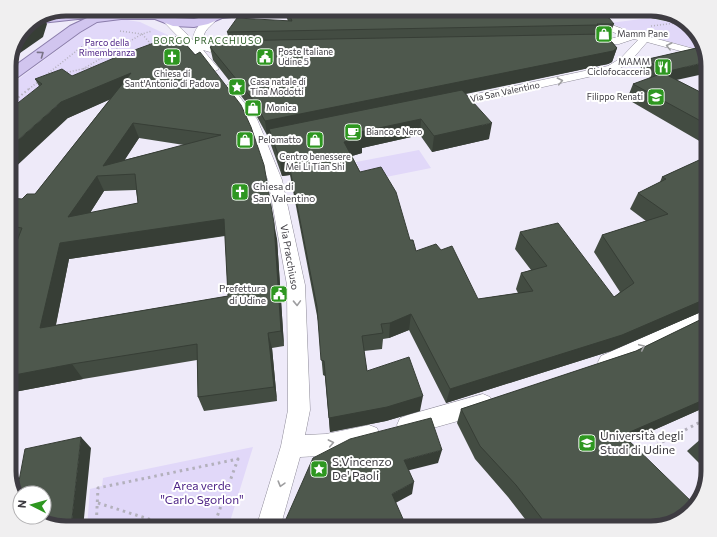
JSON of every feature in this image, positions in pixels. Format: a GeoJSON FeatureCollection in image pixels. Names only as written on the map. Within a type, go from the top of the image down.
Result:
{"type":"FeatureCollection","features":[{"type":"Feature","properties":{"kind":"main road"},"geometry":{"type":"LineString","coordinates":[[16,72],[75,29],[94,19],[110,16]]}},
{"type":"Feature","properties":{"kind":"main road"},"geometry":{"type":"LineString","coordinates":[[166,16],[195,22],[214,16]]}},
{"type":"Feature","properties":{"kind":"main road"},"geometry":{"type":"LineString","coordinates":[[56,17],[71,20],[76,25],[75,29]]}},
{"type":"Feature","properties":{"kind":"street","name":"Via Pracchiuso"},"geometry":{"type":"LineString","coordinates":[[162,16],[201,50],[251,120],[266,142],[275,180],[296,285],[299,410],[292,446],[270,521]]}},
{"type":"Feature","properties":{"kind":"street"},"geometry":{"type":"LineString","coordinates":[[218,16],[198,32],[198,42],[201,50],[218,49]]}},
{"type":"Feature","properties":{"kind":"street"},"geometry":{"type":"LineString","coordinates":[[580,16],[633,36],[699,53]]}},
{"type":"Feature","properties":{"kind":"street"},"geometry":{"type":"LineString","coordinates":[[578,43],[619,41],[633,36]]}},
{"type":"Feature","properties":{"kind":"street","name":"Via San Valentino"},"geometry":{"type":"LineString","coordinates":[[439,106],[605,71],[618,66],[628,58],[644,39]]}},
{"type":"Feature","properties":{"kind":"street"},"geometry":{"type":"LineString","coordinates":[[605,42],[620,48],[628,58]]}},
{"type":"Feature","properties":{"kind":"street"},"geometry":{"type":"LineString","coordinates":[[588,369],[617,359],[701,319]]}},
{"type":"Feature","properties":{"kind":"street"},"geometry":{"type":"LineString","coordinates":[[292,446],[326,445],[389,431],[499,398]]}},
{"type":"Feature","properties":{"kind":"path"},"geometry":{"type":"LineString","coordinates":[[83,69],[142,34],[153,30]]}},
{"type":"Feature","properties":{"kind":"path"},"geometry":{"type":"LineString","coordinates":[[114,32],[132,32],[142,34],[150,43],[146,47]]}},
{"type":"Feature","properties":{"kind":"path"},"geometry":{"type":"LineString","coordinates":[[16,99],[89,41]]}},
{"type":"Feature","properties":{"kind":"path"},"geometry":{"type":"LineString","coordinates":[[60,74],[100,66],[96,72]]}},
{"type":"Feature","properties":{"kind":"path"},"geometry":{"type":"LineString","coordinates":[[44,77],[52,75]]}},
{"type":"Feature","properties":{"kind":"path"},"geometry":{"type":"LineString","coordinates":[[631,458],[701,422]]}},
{"type":"Feature","properties":{"kind":"path"},"geometry":{"type":"LineString","coordinates":[[97,521],[98,488],[238,460],[216,521]]}},
{"type":"Feature","properties":{"kind":"path"},"geometry":{"type":"LineString","coordinates":[[98,503],[155,521]]}},
{"type":"Feature","properties":{"kind":"green space"},"geometry":{"type":"Polygon","coordinates":[[[171,16],[208,16],[186,20],[171,16]]]}},
{"type":"Feature","properties":{"kind":"green space"},"geometry":{"type":"Polygon","coordinates":[[[649,18],[677,23],[691,36],[698,49],[642,35],[610,23],[649,18]]]}},
{"type":"Feature","properties":{"kind":"green space","name":"Parco della Rimembranza"},"geometry":{"type":"Polygon","coordinates":[[[121,19],[140,22],[172,37],[181,51],[16,125],[16,81],[90,26],[98,22],[121,19]]]}},
{"type":"Feature","properties":{"kind":"green space"},"geometry":{"type":"Polygon","coordinates":[[[419,150],[431,168],[366,181],[356,162],[419,150]]]}},
{"type":"Feature","properties":{"kind":"green space","name":"Area verde \"Carlo Sgorlon\""},"geometry":{"type":"Polygon","coordinates":[[[253,447],[230,521],[88,521],[90,489],[102,486],[103,478],[253,447]]]}},
{"type":"Feature","properties":{"kind":"building"},"geometry":{"type":"Polygon","coordinates":[[[290,16],[603,16],[609,18],[614,24],[227,32],[237,18],[292,21],[290,16]]]}},
{"type":"Feature","properties":{"kind":"building"},"geometry":{"type":"Polygon","coordinates":[[[605,34],[617,48],[613,51],[265,121],[254,101],[210,47],[220,41],[605,34]]]}},
{"type":"Feature","properties":{"kind":"building"},"geometry":{"type":"Polygon","coordinates":[[[179,36],[195,55],[200,52],[241,105],[251,127],[264,165],[274,223],[281,331],[268,333],[274,387],[198,397],[197,344],[16,375],[16,244],[22,228],[16,227],[16,199],[22,199],[27,194],[35,194],[131,73],[61,102],[16,142],[16,104],[42,84],[35,79],[62,69],[72,76],[121,55],[162,40],[179,36]],[[133,123],[103,166],[221,135],[133,123]],[[135,174],[97,176],[68,217],[138,203],[135,174]],[[224,219],[60,243],[40,328],[228,296],[224,219]]]}},
{"type":"Feature","properties":{"kind":"building"},"geometry":{"type":"Polygon","coordinates":[[[697,48],[701,63],[669,71],[644,60],[697,48]]]}},
{"type":"Feature","properties":{"kind":"building"},"geometry":{"type":"Polygon","coordinates":[[[663,73],[701,92],[701,121],[633,84],[663,73]]]}},
{"type":"Feature","properties":{"kind":"building"},"geometry":{"type":"Polygon","coordinates":[[[462,90],[492,123],[434,136],[421,119],[360,132],[362,137],[344,142],[360,172],[381,167],[396,192],[410,240],[413,240],[416,251],[436,244],[441,250],[452,246],[478,299],[533,291],[521,273],[547,266],[520,232],[558,223],[614,297],[634,283],[602,235],[668,214],[638,193],[666,179],[662,177],[701,159],[701,301],[622,335],[450,389],[411,314],[390,323],[381,324],[383,333],[362,336],[367,371],[409,357],[423,396],[387,407],[329,418],[324,361],[321,360],[317,307],[288,159],[280,160],[269,129],[462,90]]]}},
{"type":"Feature","properties":{"kind":"building","name":"Università degli Studi di Udine"},"geometry":{"type":"Polygon","coordinates":[[[701,319],[701,401],[623,435],[691,501],[673,516],[660,520],[544,521],[516,485],[480,446],[461,409],[636,351],[701,319]]]}},
{"type":"Feature","properties":{"kind":"building"},"geometry":{"type":"Polygon","coordinates":[[[431,418],[442,450],[404,460],[414,482],[392,494],[404,521],[285,521],[313,458],[350,439],[431,418]]]}},
{"type":"Feature","properties":{"kind":"building"},"geometry":{"type":"Polygon","coordinates":[[[81,437],[72,521],[60,521],[52,519],[52,485],[18,485],[25,449],[81,437]]]}},
{"type":"Feature","properties":{"kind":"place","name":"Mamm Pane"},"geometry":{"type":"Point","coordinates":[604,34]}},
{"type":"Feature","properties":{"kind":"place","name":"Chiesa di Sant'Antonio di Padova"},"geometry":{"type":"Point","coordinates":[172,57]}},
{"type":"Feature","properties":{"kind":"place","name":"Poste Italiane Udine 5"},"geometry":{"type":"Point","coordinates":[265,57]}},
{"type":"Feature","properties":{"kind":"place","name":"MAMM Ciclofocacceria"},"geometry":{"type":"Point","coordinates":[663,67]}},
{"type":"Feature","properties":{"kind":"place","name":"Casa natale di Tina Modotti"},"geometry":{"type":"Point","coordinates":[237,87]}},
{"type":"Feature","properties":{"kind":"place","name":"Filippo Renati"},"geometry":{"type":"Point","coordinates":[656,97]}},
{"type":"Feature","properties":{"kind":"place","name":"Monica"},"geometry":{"type":"Point","coordinates":[253,108]}},
{"type":"Feature","properties":{"kind":"place","name":"Bianco e Nero"},"geometry":{"type":"Point","coordinates":[353,132]}},
{"type":"Feature","properties":{"kind":"place","name":"Pelomatto"},"geometry":{"type":"Point","coordinates":[245,140]}},
{"type":"Feature","properties":{"kind":"place","name":"Centro benessere Mei Li Tian Shi"},"geometry":{"type":"Point","coordinates":[315,140]}},
{"type":"Feature","properties":{"kind":"place","name":"Chiesa di San Valentino"},"geometry":{"type":"Point","coordinates":[240,192]}},
{"type":"Feature","properties":{"kind":"place","name":"Prefettura di Udine"},"geometry":{"type":"Point","coordinates":[279,294]}},
{"type":"Feature","properties":{"kind":"place","name":"Università degli Studi di Udine"},"geometry":{"type":"Point","coordinates":[587,443]}},
{"type":"Feature","properties":{"kind":"place","name":"S.Vincenzo De' Paoli"},"geometry":{"type":"Point","coordinates":[319,469]}},
{"type":"Feature","properties":{"kind":"district","name":"BORGO PRACCHIUSO"},"geometry":{"type":"Point","coordinates":[208,41]}}]}
